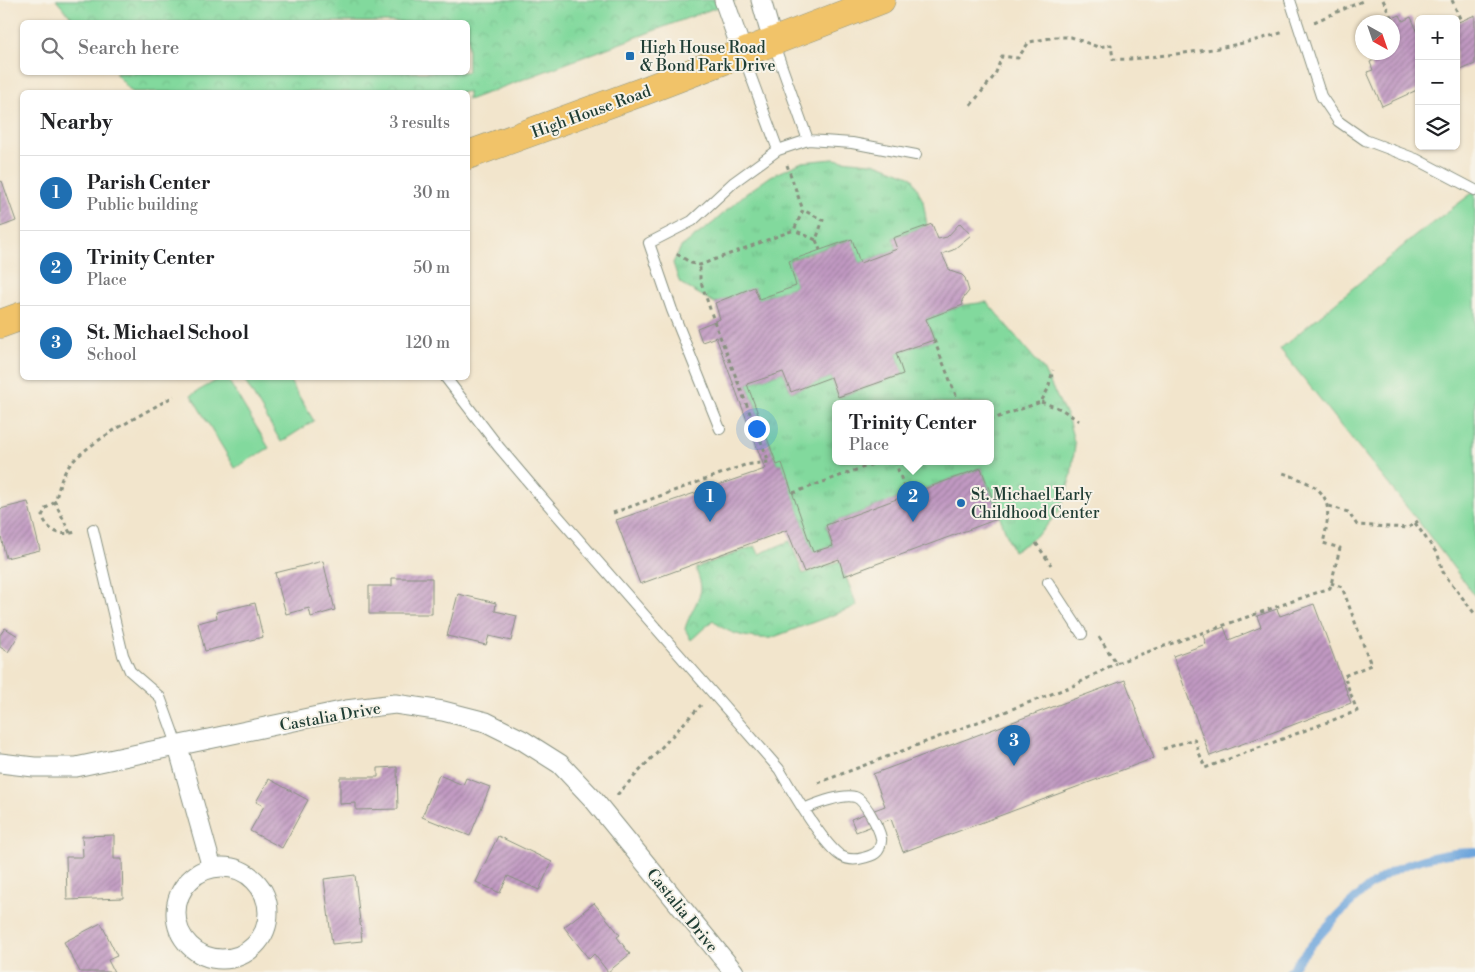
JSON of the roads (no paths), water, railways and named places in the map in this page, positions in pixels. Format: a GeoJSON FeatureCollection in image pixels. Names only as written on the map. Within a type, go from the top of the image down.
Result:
{"type":"FeatureCollection","features":[{"type":"Feature","properties":{"kind":"main road","name":"High House Road"},"geometry":{"type":"LineString","coordinates":[[470,154],[644,92],[881,0]]}},
{"type":"Feature","properties":{"kind":"main road"},"geometry":{"type":"LineString","coordinates":[[0,324],[20,317]]}},
{"type":"Feature","properties":{"kind":"street"},"geometry":{"type":"LineString","coordinates":[[724,0],[743,54]]}},
{"type":"Feature","properties":{"kind":"street"},"geometry":{"type":"LineString","coordinates":[[761,0],[773,42]]}},
{"type":"Feature","properties":{"kind":"street","name":"Castalia Drive"},"geometry":{"type":"LineString","coordinates":[[0,763],[34,767],[76,767],[178,747],[346,710],[395,704],[443,711],[486,722],[522,740],[560,764],[592,798],[734,972]]}},
{"type":"Feature","properties":{"kind":"street"},"geometry":{"type":"LineString","coordinates":[[178,747],[212,868]]}},
{"type":"Feature","properties":{"kind":"street"},"geometry":{"type":"LineString","coordinates":[[228,867],[243,872],[255,880],[264,893],[269,908],[268,923],[262,938],[251,950],[238,957],[223,960],[208,957],[195,951],[184,940],[178,926],[176,911],[179,896],[187,884],[198,874],[212,868],[228,867]]}},
{"type":"Feature","properties":{"kind":"lane"},"geometry":{"type":"LineString","coordinates":[[1290,0],[1321,96],[1338,121],[1365,140],[1416,159],[1475,190]]}},
{"type":"Feature","properties":{"kind":"lane"},"geometry":{"type":"LineString","coordinates":[[773,42],[808,140]]}},
{"type":"Feature","properties":{"kind":"lane"},"geometry":{"type":"LineString","coordinates":[[743,54],[778,150]]}},
{"type":"Feature","properties":{"kind":"lane"},"geometry":{"type":"LineString","coordinates":[[720,429],[672,310],[649,243],[692,221],[734,182],[778,150],[808,140],[852,143],[916,155]]}},
{"type":"Feature","properties":{"kind":"lane"},"geometry":{"type":"LineString","coordinates":[[448,380],[498,446],[779,769],[803,808],[825,840],[841,856],[856,860],[875,854],[880,848],[882,839],[864,802],[857,797],[849,796],[803,808]]}},
{"type":"Feature","properties":{"kind":"lane"},"geometry":{"type":"LineString","coordinates":[[93,529],[123,654],[130,670],[160,697],[178,747]]}},
{"type":"Feature","properties":{"kind":"lane"},"geometry":{"type":"LineString","coordinates":[[1048,582],[1082,634]]}},
{"type":"Feature","properties":{"kind":"waterway"},"geometry":{"type":"LineString","coordinates":[[1289,972],[1338,915],[1382,877],[1406,865],[1425,859],[1445,854],[1475,852]]}},
{"type":"Feature","properties":{"kind":"place","name":"High House Road & Bond Park Drive"},"geometry":{"type":"Point","coordinates":[630,56]}},
{"type":"Feature","properties":{"kind":"place","name":"St. Michael Early Childhood Center"},"geometry":{"type":"Point","coordinates":[961,503]}},
{"type":"Feature","properties":{"kind":"place","name":"Parish Center"},"geometry":{"type":"Point","coordinates":[710,522]}},
{"type":"Feature","properties":{"kind":"place","name":"Trinity Center"},"geometry":{"type":"Point","coordinates":[913,522]}},
{"type":"Feature","properties":{"kind":"place","name":"St. Michael School"},"geometry":{"type":"Point","coordinates":[1014,766]}}]}
